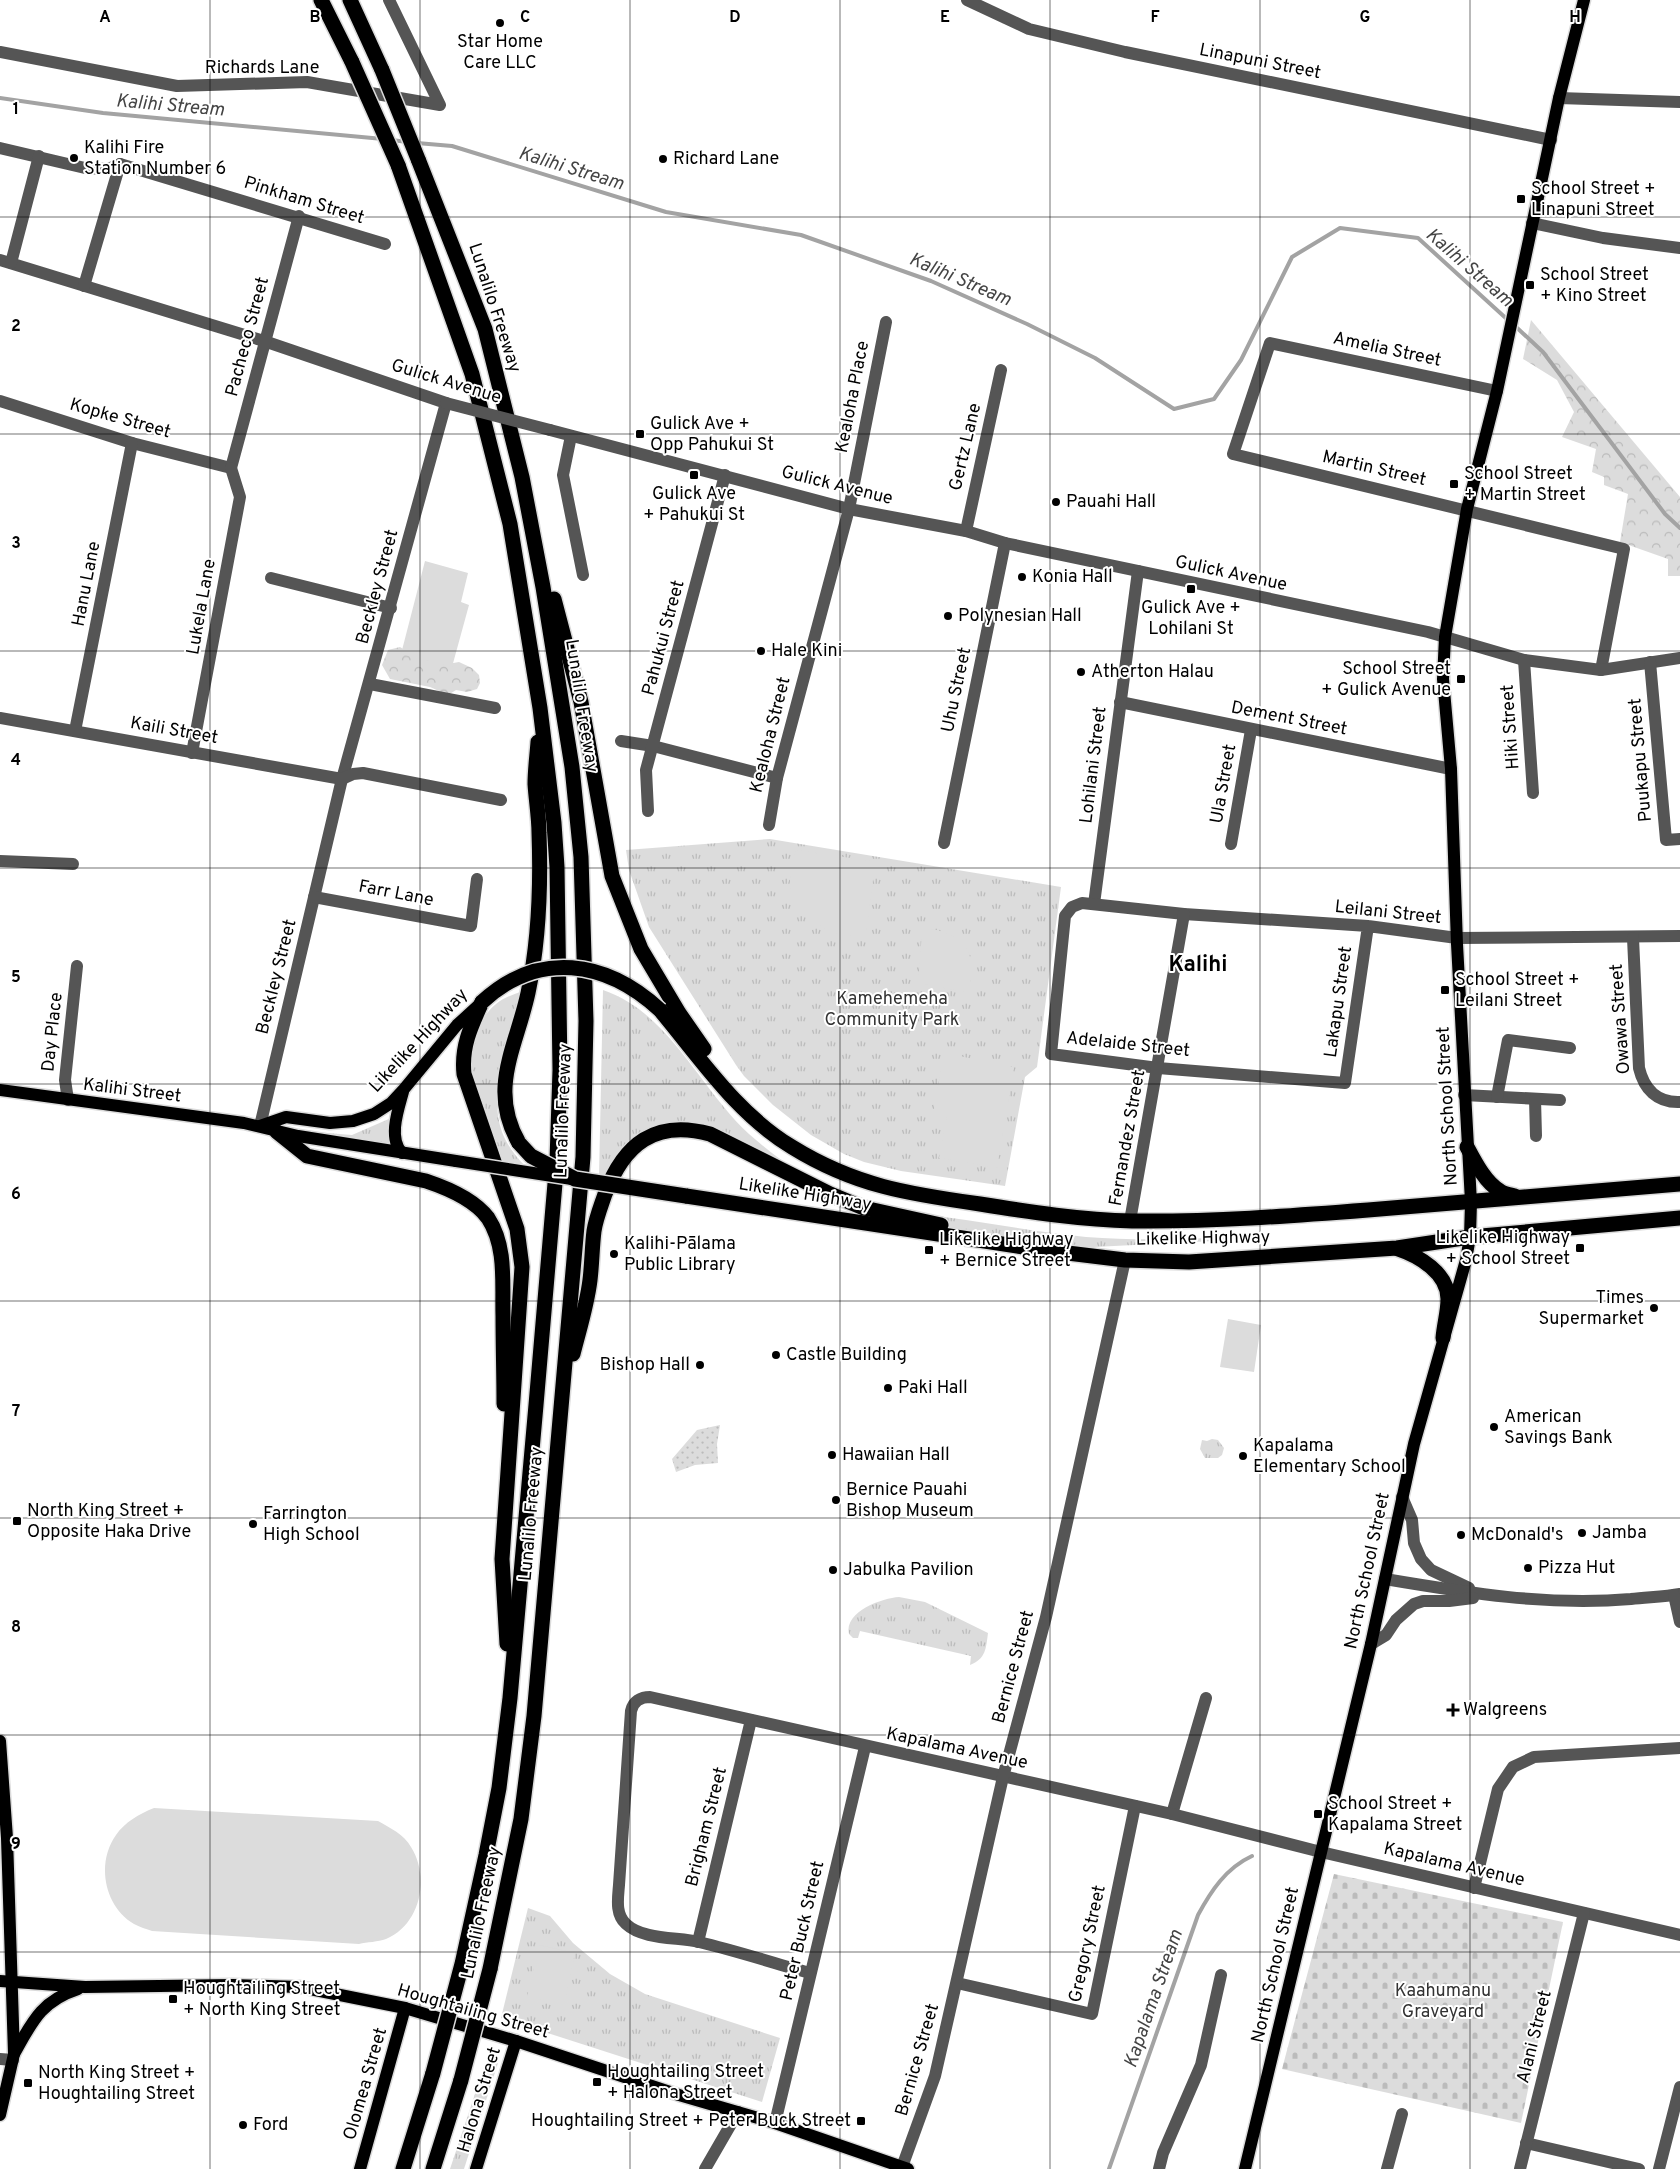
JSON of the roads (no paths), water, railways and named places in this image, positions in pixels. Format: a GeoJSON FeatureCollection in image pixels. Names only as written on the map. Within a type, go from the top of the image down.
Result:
{"type":"FeatureCollection","features":[{"type":"Feature","properties":{"kind":"highway","name":"Lunalilo Freeway"},"geometry":{"type":"LineString","coordinates":[[321,0],[352,62],[398,165],[472,374],[510,524],[540,708],[554,823],[557,867],[560,1079],[556,1169],[510,1698],[499,1788],[462,1964],[433,2073],[403,2169]]}},
{"type":"Feature","properties":{"kind":"highway"},"geometry":{"type":"LineString","coordinates":[[350,0],[382,70]]}},
{"type":"Feature","properties":{"kind":"highway"},"geometry":{"type":"LineString","coordinates":[[358,0],[382,70]]}},
{"type":"Feature","properties":{"kind":"highway","name":"Lunalilo Freeway"},"geometry":{"type":"LineString","coordinates":[[382,70],[485,329],[522,476],[544,587],[572,767],[581,856],[586,1021],[582,1157],[534,1716],[521,1819],[490,1969],[461,2080],[433,2169]]}},
{"type":"Feature","properties":{"kind":"highway"},"geometry":{"type":"LineString","coordinates":[[522,476],[581,702],[612,876],[627,918],[659,980],[704,1050],[746,1104],[766,1126],[791,1147]]}},
{"type":"Feature","properties":{"kind":"highway"},"geometry":{"type":"LineString","coordinates":[[540,708],[535,783],[539,832],[539,913],[528,993],[506,1075],[505,1111],[510,1127],[520,1143],[532,1156],[575,1179]]}},
{"type":"Feature","properties":{"kind":"highway","name":"Likelike Highway"},"geometry":{"type":"LineString","coordinates":[[482,1002],[507,981],[548,968],[576,967],[590,970],[628,985],[660,1010],[720,1084],[759,1124],[791,1147],[844,1175],[879,1186],[924,1196],[1003,1208],[1130,1221],[1259,1218],[1680,1184]]}},
{"type":"Feature","properties":{"kind":"highway"},"geometry":{"type":"LineString","coordinates":[[482,1002],[464,1046],[462,1062],[464,1074],[517,1229],[522,1267],[502,1559],[510,1698]]}},
{"type":"Feature","properties":{"kind":"highway"},"geometry":{"type":"LineString","coordinates":[[560,1406],[590,1281],[594,1230],[604,1198],[612,1177],[622,1160],[634,1147],[648,1138],[664,1132],[696,1130],[710,1134],[830,1194],[864,1208],[1043,1250]]}},
{"type":"Feature","properties":{"kind":"highway"},"geometry":{"type":"LineString","coordinates":[[277,1132],[307,1156],[445,1187],[473,1204],[488,1218],[500,1250],[504,1278],[507,1488]]}},
{"type":"Feature","properties":{"kind":"highway"},"geometry":{"type":"LineString","coordinates":[[1467,1147],[1479,1168],[1500,1192],[1519,1197]]}},
{"type":"Feature","properties":{"kind":"highway","name":"Likelike Highway"},"geometry":{"type":"LineString","coordinates":[[575,1179],[1043,1250],[1125,1260],[1189,1262],[1396,1248],[1470,1237],[1680,1218]]}},
{"type":"Feature","properties":{"kind":"highway"},"geometry":{"type":"LineString","coordinates":[[1396,1248],[1416,1256],[1432,1268],[1445,1286],[1448,1297],[1443,1338]]}},
{"type":"Feature","properties":{"kind":"main road","name":"North School Street"},"geometry":{"type":"LineString","coordinates":[[1245,2169],[1371,1644],[1402,1497],[1443,1338],[1466,1260],[1470,1237],[1471,1202],[1456,938],[1451,769],[1443,679],[1446,637],[1467,509],[1497,391],[1559,98],[1584,0]]}},
{"type":"Feature","properties":{"kind":"main road","name":"Likelike Highway"},"geometry":{"type":"LineString","coordinates":[[260,1126],[286,1117],[330,1122],[353,1121],[374,1114],[391,1103],[457,1025],[482,1002]]}},
{"type":"Feature","properties":{"kind":"main road"},"geometry":{"type":"LineString","coordinates":[[402,1153],[396,1146],[395,1141],[398,1111],[404,1089]]}},
{"type":"Feature","properties":{"kind":"main road","name":"Kalihi Street"},"geometry":{"type":"LineString","coordinates":[[1,1091],[260,1126]]}},
{"type":"Feature","properties":{"kind":"main road","name":"Likelike Highway"},"geometry":{"type":"LineString","coordinates":[[260,1126],[277,1132],[575,1179]]}},
{"type":"Feature","properties":{"kind":"main road"},"geometry":{"type":"LineString","coordinates":[[0,1741],[8,1925],[6,1981],[9,2058],[0,2115]]}},
{"type":"Feature","properties":{"kind":"main road","name":"Houghtailing Street"},"geometry":{"type":"LineString","coordinates":[[6,1981],[85,1987],[233,1985],[300,1987],[405,2008],[516,2041],[679,2095],[775,2123],[905,2168]]}},
{"type":"Feature","properties":{"kind":"main road"},"geometry":{"type":"LineString","coordinates":[[9,2058],[41,2009],[56,1997],[85,1987]]}},
{"type":"Feature","properties":{"kind":"main road","name":"Olomea Street"},"geometry":{"type":"LineString","coordinates":[[360,2169],[405,2008]]}},
{"type":"Feature","properties":{"kind":"main road","name":"Halona Street"},"geometry":{"type":"LineString","coordinates":[[480,2168],[516,2041]]}},
{"type":"Feature","properties":{"kind":"street","name":"Richards Lane"},"geometry":{"type":"LineString","coordinates":[[0,52],[177,86],[307,82],[440,105],[389,0]]}},
{"type":"Feature","properties":{"kind":"street","name":"Linapuni Street"},"geometry":{"type":"LineString","coordinates":[[967,0],[1029,29],[1125,52],[1551,140]]}},
{"type":"Feature","properties":{"kind":"street"},"geometry":{"type":"LineString","coordinates":[[1559,98],[1680,102]]}},
{"type":"Feature","properties":{"kind":"street","name":"Pinkham Street"},"geometry":{"type":"LineString","coordinates":[[0,148],[85,168],[108,169],[120,164],[299,216],[385,244]]}},
{"type":"Feature","properties":{"kind":"street"},"geometry":{"type":"LineString","coordinates":[[6,262],[39,156]]}},
{"type":"Feature","properties":{"kind":"street"},"geometry":{"type":"LineString","coordinates":[[84,286],[120,164]]}},
{"type":"Feature","properties":{"kind":"street","name":"Pacheco Street"},"geometry":{"type":"LineString","coordinates":[[231,468],[299,216]]}},
{"type":"Feature","properties":{"kind":"street"},"geometry":{"type":"LineString","coordinates":[[1532,222],[1603,238],[1680,248]]}},
{"type":"Feature","properties":{"kind":"street","name":"Gulick Avenue"},"geometry":{"type":"LineString","coordinates":[[6,262],[264,340],[446,403],[726,475],[848,509],[966,531],[1006,543],[1446,637],[1524,660],[1602,670],[1680,658]]}},
{"type":"Feature","properties":{"kind":"street","name":"Kealoha Place"},"geometry":{"type":"LineString","coordinates":[[848,509],[886,322]]}},
{"type":"Feature","properties":{"kind":"street","name":"Amelia Street"},"geometry":{"type":"LineString","coordinates":[[1233,454],[1270,343],[1497,391]]}},
{"type":"Feature","properties":{"kind":"street","name":"Gertz Lane"},"geometry":{"type":"LineString","coordinates":[[966,531],[1002,370]]}},
{"type":"Feature","properties":{"kind":"street","name":"Kopke Street"},"geometry":{"type":"LineString","coordinates":[[0,401],[132,443],[231,468]]}},
{"type":"Feature","properties":{"kind":"street","name":"Beckley Street"},"geometry":{"type":"LineString","coordinates":[[260,1126],[342,779],[370,684],[446,403]]}},
{"type":"Feature","properties":{"kind":"street"},"geometry":{"type":"LineString","coordinates":[[571,436],[563,475],[582,575]]}},
{"type":"Feature","properties":{"kind":"street","name":"Hanu Lane"},"geometry":{"type":"LineString","coordinates":[[75,731],[132,443]]}},
{"type":"Feature","properties":{"kind":"street","name":"Martin Street"},"geometry":{"type":"LineString","coordinates":[[1233,454],[1624,548],[1602,670]]}},
{"type":"Feature","properties":{"kind":"street","name":"Lukela Lane"},"geometry":{"type":"LineString","coordinates":[[192,752],[240,496],[231,468]]}},
{"type":"Feature","properties":{"kind":"street","name":"Pahukui Street"},"geometry":{"type":"LineString","coordinates":[[648,811],[646,770],[726,475]]}},
{"type":"Feature","properties":{"kind":"street","name":"Kealoha Street"},"geometry":{"type":"LineString","coordinates":[[769,825],[777,778],[848,509]]}},
{"type":"Feature","properties":{"kind":"street","name":"Uhu Street"},"geometry":{"type":"LineString","coordinates":[[944,843],[1006,543]]}},
{"type":"Feature","properties":{"kind":"street","name":"Lohilani Street"},"geometry":{"type":"LineString","coordinates":[[1094,904],[1138,571]]}},
{"type":"Feature","properties":{"kind":"street"},"geometry":{"type":"LineString","coordinates":[[271,578],[390,608]]}},
{"type":"Feature","properties":{"kind":"street","name":"Hiki Street"},"geometry":{"type":"LineString","coordinates":[[1524,660],[1533,792]]}},
{"type":"Feature","properties":{"kind":"street","name":"Puukapu Street"},"geometry":{"type":"LineString","coordinates":[[1650,662],[1666,840],[1680,839]]}},
{"type":"Feature","properties":{"kind":"street"},"geometry":{"type":"LineString","coordinates":[[370,684],[495,708]]}},
{"type":"Feature","properties":{"kind":"street","name":"Dement Street"},"geometry":{"type":"LineString","coordinates":[[1120,702],[1451,769]]}},
{"type":"Feature","properties":{"kind":"street","name":"Kaili Street"},"geometry":{"type":"LineString","coordinates":[[0,718],[342,779]]}},
{"type":"Feature","properties":{"kind":"street","name":"Ula Street"},"geometry":{"type":"LineString","coordinates":[[1231,844],[1251,730]]}},
{"type":"Feature","properties":{"kind":"street"},"geometry":{"type":"LineString","coordinates":[[621,741],[653,746],[777,778]]}},
{"type":"Feature","properties":{"kind":"street"},"geometry":{"type":"LineString","coordinates":[[342,779],[353,774],[363,773],[501,800]]}},
{"type":"Feature","properties":{"kind":"street"},"geometry":{"type":"LineString","coordinates":[[0,861],[73,864]]}},
{"type":"Feature","properties":{"kind":"street","name":"Farr Lane"},"geometry":{"type":"LineString","coordinates":[[314,897],[471,926],[477,878]]}},
{"type":"Feature","properties":{"kind":"street","name":"Adelaide Street"},"geometry":{"type":"LineString","coordinates":[[1094,904],[1077,904],[1069,908],[1065,916],[1051,1054],[1158,1068],[1345,1083]]}},
{"type":"Feature","properties":{"kind":"street","name":"Leilani Street"},"geometry":{"type":"LineString","coordinates":[[1094,904],[1184,914],[1368,926],[1456,938],[1633,938],[1680,936]]}},
{"type":"Feature","properties":{"kind":"street","name":"Fernandez Street"},"geometry":{"type":"LineString","coordinates":[[1130,1221],[1184,914]]}},
{"type":"Feature","properties":{"kind":"street","name":"Lakapu Street"},"geometry":{"type":"LineString","coordinates":[[1345,1083],[1368,926]]}},
{"type":"Feature","properties":{"kind":"street","name":"Owawa Street"},"geometry":{"type":"LineString","coordinates":[[1633,938],[1641,1078],[1654,1096],[1665,1101],[1680,1102]]}},
{"type":"Feature","properties":{"kind":"street","name":"Day Place"},"geometry":{"type":"LineString","coordinates":[[68,1100],[65,1080],[77,966]]}},
{"type":"Feature","properties":{"kind":"street"},"geometry":{"type":"LineString","coordinates":[[1497,1097],[1508,1040],[1570,1048]]}},
{"type":"Feature","properties":{"kind":"street"},"geometry":{"type":"LineString","coordinates":[[1464,1095],[1560,1100]]}},
{"type":"Feature","properties":{"kind":"street"},"geometry":{"type":"LineString","coordinates":[[1535,1099],[1536,1136]]}},
{"type":"Feature","properties":{"kind":"street","name":"Bernice Street"},"geometry":{"type":"LineString","coordinates":[[905,2168],[935,2076],[1003,1777],[1046,1617],[1125,1260]]}},
{"type":"Feature","properties":{"kind":"street"},"geometry":{"type":"LineString","coordinates":[[1402,1497],[1412,1520],[1414,1543],[1421,1559],[1432,1570],[1449,1580],[1488,1596]]}},
{"type":"Feature","properties":{"kind":"street"},"geometry":{"type":"LineString","coordinates":[[1385,1579],[1488,1596],[1571,1602],[1677,1594],[1680,1622]]}},
{"type":"Feature","properties":{"kind":"street"},"geometry":{"type":"LineString","coordinates":[[1371,1644],[1386,1635],[1396,1620],[1414,1604],[1424,1601],[1449,1601],[1488,1596]]}},
{"type":"Feature","properties":{"kind":"street","name":"Kapalama Avenue"},"geometry":{"type":"LineString","coordinates":[[810,1973],[698,1942],[658,1937],[635,1930],[623,1922],[618,1914],[618,1885],[631,1708],[638,1700],[650,1697],[1172,1814],[1321,1852],[1680,1935]]}},
{"type":"Feature","properties":{"kind":"street"},"geometry":{"type":"LineString","coordinates":[[1172,1814],[1206,1698]]}},
{"type":"Feature","properties":{"kind":"street","name":"Brigham Street"},"geometry":{"type":"LineString","coordinates":[[698,1942],[751,1720]]}},
{"type":"Feature","properties":{"kind":"street","name":"Peter Buck Street"},"geometry":{"type":"LineString","coordinates":[[775,2123],[865,1746]]}},
{"type":"Feature","properties":{"kind":"street"},"geometry":{"type":"LineString","coordinates":[[1474,1888],[1498,1789],[1514,1768],[1534,1757],[1680,1748]]}},
{"type":"Feature","properties":{"kind":"street","name":"Gregory Street"},"geometry":{"type":"LineString","coordinates":[[957,1983],[1092,2014],[1135,1806]]}},
{"type":"Feature","properties":{"kind":"street","name":"Alani Street"},"geometry":{"type":"LineString","coordinates":[[1520,2169],[1584,1913]]}},
{"type":"Feature","properties":{"kind":"street"},"geometry":{"type":"LineString","coordinates":[[1159,2169],[1163,2153],[1201,2065],[1221,1975]]}},
{"type":"Feature","properties":{"kind":"street"},"geometry":{"type":"LineString","coordinates":[[1659,2169],[1680,2086]]}},
{"type":"Feature","properties":{"kind":"street"},"geometry":{"type":"LineString","coordinates":[[705,2169],[738,2112]]}},
{"type":"Feature","properties":{"kind":"street"},"geometry":{"type":"LineString","coordinates":[[1387,2169],[1402,2114]]}},
{"type":"Feature","properties":{"kind":"street"},"geometry":{"type":"LineString","coordinates":[[1526,2143],[1639,2169]]}},
{"type":"Feature","properties":{"kind":"waterway","name":"Kalihi Stream"},"geometry":{"type":"LineString","coordinates":[[0,98],[103,113],[383,139]]}},
{"type":"Feature","properties":{"kind":"waterway","name":"Kalihi Stream"},"geometry":{"type":"LineString","coordinates":[[392,140],[407,142]]}},
{"type":"Feature","properties":{"kind":"waterway","name":"Kalihi Stream"},"geometry":{"type":"LineString","coordinates":[[417,143],[452,146],[666,212],[801,235],[931,281],[1027,324],[1095,358],[1174,409],[1214,399],[1241,360],[1292,257],[1340,228],[1418,238],[1509,321]]}},
{"type":"Feature","properties":{"kind":"waterway","name":"Kalihi Stream"},"geometry":{"type":"LineString","coordinates":[[1514,325],[1543,352],[1665,514],[1680,528]]}},
{"type":"Feature","properties":{"kind":"waterway","name":"Kapalama Stream"},"geometry":{"type":"LineString","coordinates":[[1109,2169],[1198,1915],[1220,1881],[1234,1867],[1252,1856]]}},
{"type":"Feature","properties":{"kind":"place","name":"Star Home Care LLC"},"geometry":{"type":"Point","coordinates":[500,23]}},
{"type":"Feature","properties":{"kind":"place","name":"Kalihi Fire Station Number 6"},"geometry":{"type":"Point","coordinates":[74,158]}},
{"type":"Feature","properties":{"kind":"place","name":"Richard Lane"},"geometry":{"type":"Point","coordinates":[663,159]}},
{"type":"Feature","properties":{"kind":"place","name":"School Street + Linapuni Street"},"geometry":{"type":"Point","coordinates":[1521,199]}},
{"type":"Feature","properties":{"kind":"place","name":"School Street + Kino Street"},"geometry":{"type":"Point","coordinates":[1530,285]}},
{"type":"Feature","properties":{"kind":"place","name":"Gulick Ave + Opp Pahukui St"},"geometry":{"type":"Point","coordinates":[640,434]}},
{"type":"Feature","properties":{"kind":"place","name":"Gulick Ave + Pahukui St"},"geometry":{"type":"Point","coordinates":[694,475]}},
{"type":"Feature","properties":{"kind":"place","name":"School Street + Martin Street"},"geometry":{"type":"Point","coordinates":[1454,484]}},
{"type":"Feature","properties":{"kind":"place","name":"Pauahi Hall"},"geometry":{"type":"Point","coordinates":[1056,502]}},
{"type":"Feature","properties":{"kind":"place","name":"Konia Hall"},"geometry":{"type":"Point","coordinates":[1022,577]}},
{"type":"Feature","properties":{"kind":"place","name":"Gulick Ave + Lohilani St"},"geometry":{"type":"Point","coordinates":[1191,589]}},
{"type":"Feature","properties":{"kind":"place","name":"Polynesian Hall"},"geometry":{"type":"Point","coordinates":[948,616]}},
{"type":"Feature","properties":{"kind":"place","name":"Hale Kini"},"geometry":{"type":"Point","coordinates":[761,651]}},
{"type":"Feature","properties":{"kind":"place","name":"Atherton Halau"},"geometry":{"type":"Point","coordinates":[1081,672]}},
{"type":"Feature","properties":{"kind":"place","name":"School Street + Gulick Avenue"},"geometry":{"type":"Point","coordinates":[1461,679]}},
{"type":"Feature","properties":{"kind":"place","name":"School Street + Leilani Street"},"geometry":{"type":"Point","coordinates":[1445,990]}},
{"type":"Feature","properties":{"kind":"place","name":"Likelike Highway + School Street"},"geometry":{"type":"Point","coordinates":[1580,1248]}},
{"type":"Feature","properties":{"kind":"place","name":"Likelike Highway + Bernice Street"},"geometry":{"type":"Point","coordinates":[929,1250]}},
{"type":"Feature","properties":{"kind":"place","name":"Kalihi-Pālama Public Library"},"geometry":{"type":"Point","coordinates":[614,1254]}},
{"type":"Feature","properties":{"kind":"place","name":"Times Supermarket"},"geometry":{"type":"Point","coordinates":[1654,1308]}},
{"type":"Feature","properties":{"kind":"place","name":"Castle Building"},"geometry":{"type":"Point","coordinates":[776,1355]}},
{"type":"Feature","properties":{"kind":"place","name":"Bishop Hall"},"geometry":{"type":"Point","coordinates":[700,1365]}},
{"type":"Feature","properties":{"kind":"place","name":"Paki Hall"},"geometry":{"type":"Point","coordinates":[888,1388]}},
{"type":"Feature","properties":{"kind":"place","name":"American Savings Bank"},"geometry":{"type":"Point","coordinates":[1494,1427]}},
{"type":"Feature","properties":{"kind":"place","name":"Hawaiian Hall"},"geometry":{"type":"Point","coordinates":[832,1455]}},
{"type":"Feature","properties":{"kind":"place","name":"Kapalama Elementary School"},"geometry":{"type":"Point","coordinates":[1243,1456]}},
{"type":"Feature","properties":{"kind":"place","name":"Bernice Pauahi Bishop Museum"},"geometry":{"type":"Point","coordinates":[836,1500]}},
{"type":"Feature","properties":{"kind":"place","name":"North King Street + Opposite Haka Drive"},"geometry":{"type":"Point","coordinates":[17,1521]}},
{"type":"Feature","properties":{"kind":"place","name":"Farrington High School"},"geometry":{"type":"Point","coordinates":[253,1524]}},
{"type":"Feature","properties":{"kind":"place","name":"Jamba"},"geometry":{"type":"Point","coordinates":[1582,1533]}},
{"type":"Feature","properties":{"kind":"place","name":"McDonald's"},"geometry":{"type":"Point","coordinates":[1461,1535]}},
{"type":"Feature","properties":{"kind":"place","name":"Pizza Hut"},"geometry":{"type":"Point","coordinates":[1528,1568]}},
{"type":"Feature","properties":{"kind":"place","name":"Jabulka Pavilion"},"geometry":{"type":"Point","coordinates":[833,1570]}},
{"type":"Feature","properties":{"kind":"place","name":"Walgreens"},"geometry":{"type":"Point","coordinates":[1453,1710]}},
{"type":"Feature","properties":{"kind":"place","name":"School Street + Kapalama Street"},"geometry":{"type":"Point","coordinates":[1318,1814]}},
{"type":"Feature","properties":{"kind":"place","name":"Houghtailing Street + North King Street"},"geometry":{"type":"Point","coordinates":[173,1999]}},
{"type":"Feature","properties":{"kind":"place","name":"Houghtailing Street + Halona Street"},"geometry":{"type":"Point","coordinates":[597,2082]}},
{"type":"Feature","properties":{"kind":"place","name":"North King Street + Houghtailing Street"},"geometry":{"type":"Point","coordinates":[28,2083]}},
{"type":"Feature","properties":{"kind":"place","name":"Houghtailing Street + Peter Buck Street"},"geometry":{"type":"Point","coordinates":[861,2121]}},
{"type":"Feature","properties":{"kind":"place","name":"Ford"},"geometry":{"type":"Point","coordinates":[243,2125]}},
{"type":"Feature","properties":{"kind":"district","name":"Kalihi"},"geometry":{"type":"Point","coordinates":[1198,965]}},
{"type":"Feature","properties":{"kind":"park label","name":"Kamehemeha Community Park"},"geometry":{"type":"Point","coordinates":[892,1009]}},
{"type":"Feature","properties":{"kind":"park label","name":"Kaahumanu Graveyard"},"geometry":{"type":"Point","coordinates":[1443,2001]}}]}
